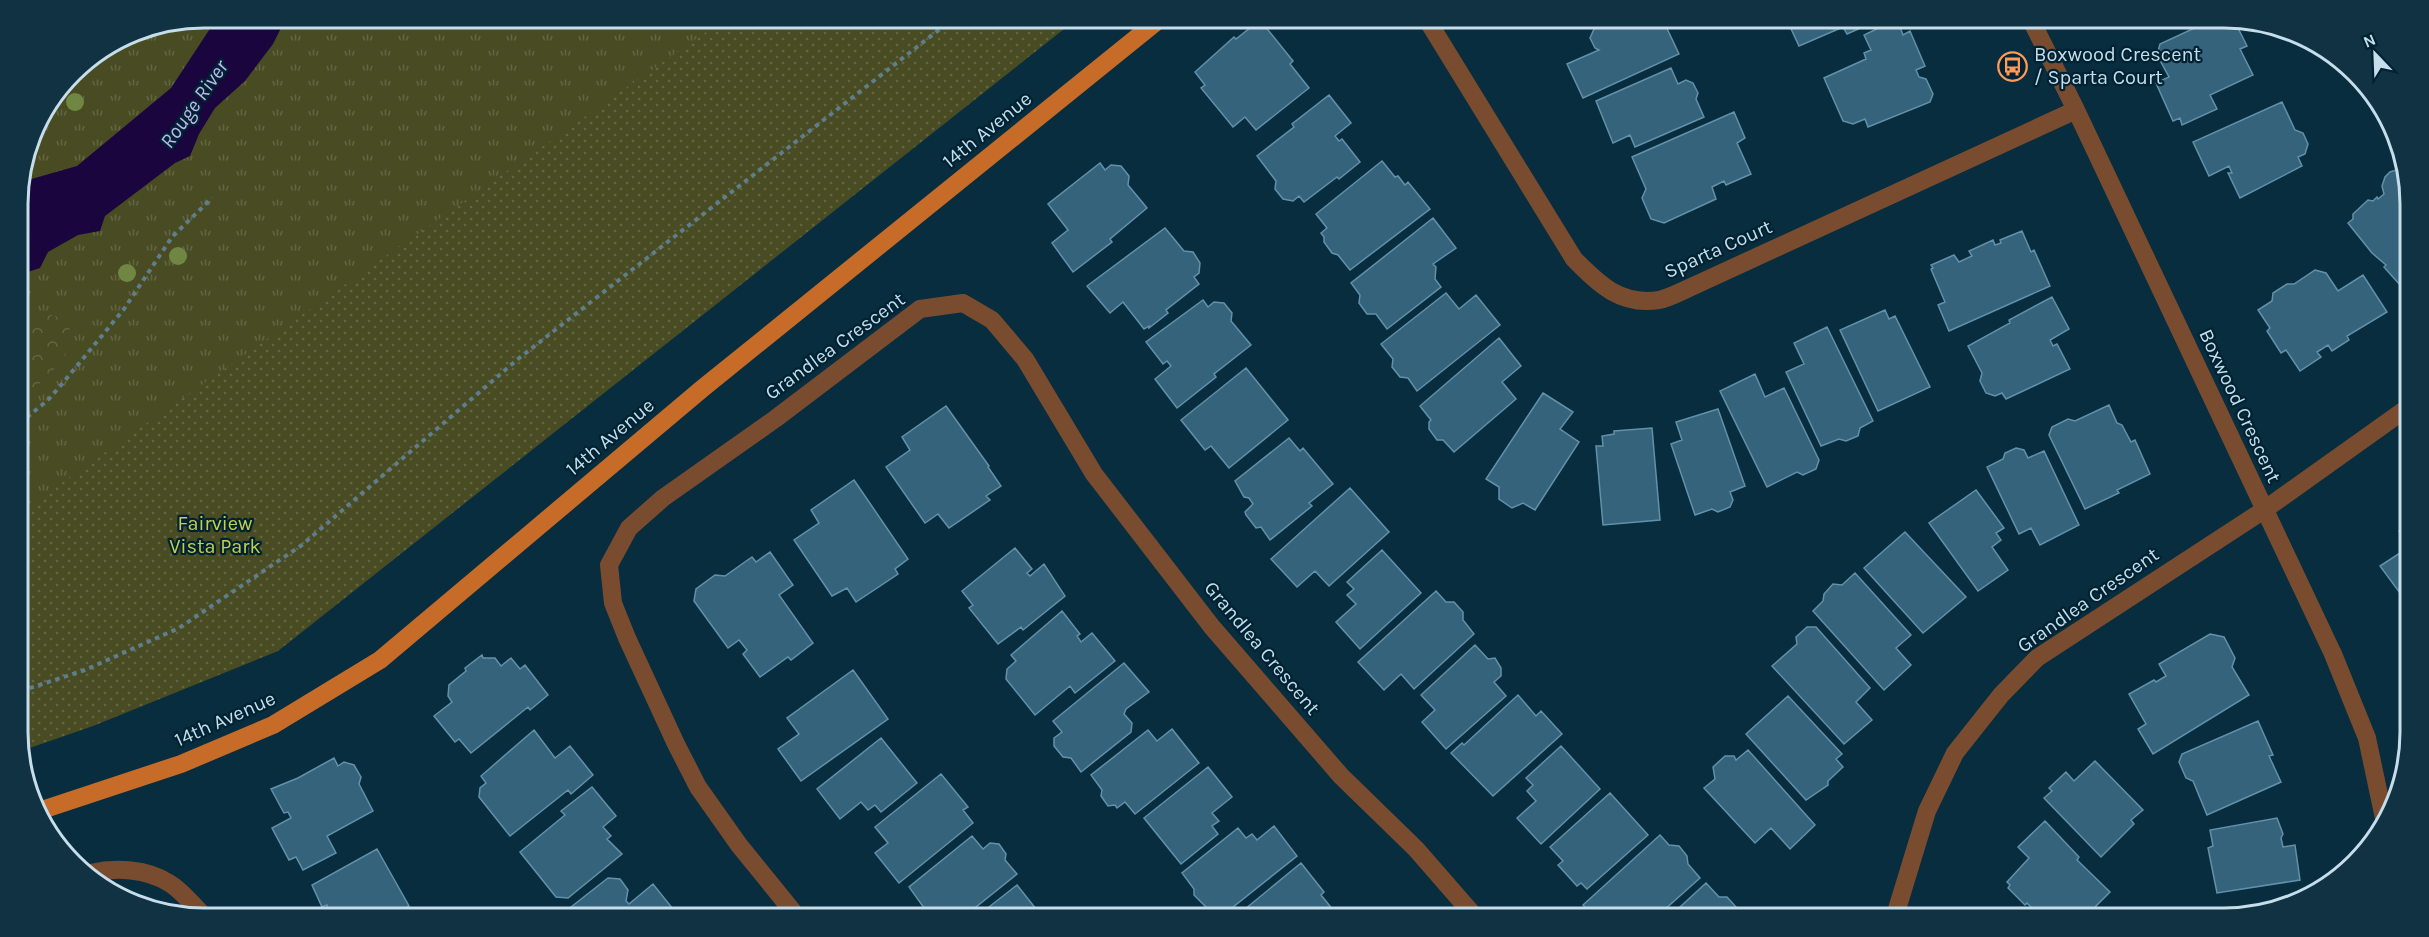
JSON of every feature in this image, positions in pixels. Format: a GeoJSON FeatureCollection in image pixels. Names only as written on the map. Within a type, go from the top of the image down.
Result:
{"type":"FeatureCollection","features":[{"type":"Feature","properties":{"kind":"main road","name":"14th Avenue"},"geometry":{"type":"LineString","coordinates":[[46,809],[181,764],[273,726],[380,660],[703,388],[1149,28]]}},
{"type":"Feature","properties":{"kind":"street","name":"Sparta Court"},"geometry":{"type":"LineString","coordinates":[[1432,28],[1574,259],[1603,288],[1631,300],[1659,300],[1689,288],[2076,110]]}},
{"type":"Feature","properties":{"kind":"street","name":"Boxwood Crescent"},"geometry":{"type":"LineString","coordinates":[[2035,28],[2333,654],[2367,738],[2382,810]]}},
{"type":"Feature","properties":{"kind":"street","name":"Grandlea Crescent"},"geometry":{"type":"LineString","coordinates":[[790,908],[739,845],[698,787],[627,638],[613,603],[609,565],[629,528],[663,498],[784,412],[920,309],[963,303],[992,320],[1025,359],[1094,474],[1212,627],[1341,776],[1416,849],[1467,908]]}},
{"type":"Feature","properties":{"kind":"street","name":"Grandlea Crescent"},"geometry":{"type":"LineString","coordinates":[[1897,908],[1927,811],[1955,753],[2001,695],[2037,658],[2264,510],[2400,413]]}},
{"type":"Feature","properties":{"kind":"street"},"geometry":{"type":"LineString","coordinates":[[97,871],[142,871],[170,883],[195,908]]}},
{"type":"Feature","properties":{"kind":"path"},"geometry":{"type":"LineString","coordinates":[[28,690],[85,670],[179,627],[302,544],[518,359],[941,28]]}},
{"type":"Feature","properties":{"kind":"path"},"geometry":{"type":"LineString","coordinates":[[29,416],[48,400],[124,309],[172,237],[212,198]]}},
{"type":"Feature","properties":{"kind":"green space"},"geometry":{"type":"Polygon","coordinates":[[[204,28],[900,28],[28,647],[30,182],[34,159],[52,116],[72,88],[107,58],[148,38],[170,32],[204,28]]]}},
{"type":"Feature","properties":{"kind":"green space","name":"Fairview Vista Park"},"geometry":{"type":"Polygon","coordinates":[[[712,28],[1065,28],[278,651],[93,726],[30,748],[28,506],[712,28]]]}},
{"type":"Feature","properties":{"kind":"green space"},"geometry":{"type":"Polygon","coordinates":[[[50,315],[66,319],[74,342],[52,372],[29,394],[29,320],[50,315]]]}},
{"type":"Feature","properties":{"kind":"water","name":"Rouge River"},"geometry":{"type":"Polygon","coordinates":[[[210,28],[281,28],[273,44],[245,81],[215,108],[199,134],[190,156],[175,163],[105,216],[100,231],[78,235],[48,252],[40,268],[29,272],[30,179],[77,166],[171,88],[210,28]]]}},
{"type":"Feature","properties":{"kind":"building"},"geometry":{"type":"Polygon","coordinates":[[[1250,28],[1266,28],[1293,61],[1290,64],[1309,88],[1256,130],[1245,117],[1233,127],[1201,88],[1205,85],[1195,72],[1234,37],[1236,39],[1250,28]]]}},
{"type":"Feature","properties":{"kind":"building"},"geometry":{"type":"Polygon","coordinates":[[[1667,28],[1679,54],[1583,98],[1567,64],[1599,50],[1595,48],[1590,38],[1594,29],[1667,28]]]}},
{"type":"Feature","properties":{"kind":"building"},"geometry":{"type":"Polygon","coordinates":[[[1791,28],[1841,28],[1799,46],[1791,28]]]}},
{"type":"Feature","properties":{"kind":"building"},"geometry":{"type":"Polygon","coordinates":[[[1844,28],[1861,28],[1847,34],[1844,28]]]}},
{"type":"Feature","properties":{"kind":"building"},"geometry":{"type":"Polygon","coordinates":[[[1878,28],[1900,28],[1903,35],[1910,31],[1925,66],[1916,70],[1919,77],[1926,79],[1933,94],[1930,102],[1868,127],[1865,119],[1853,124],[1843,121],[1824,78],[1866,59],[1864,53],[1871,50],[1864,35],[1878,28]]]}},
{"type":"Feature","properties":{"kind":"building"},"geometry":{"type":"Polygon","coordinates":[[[2194,28],[2239,29],[2247,46],[2240,49],[2253,75],[2210,95],[2217,109],[2182,125],[2180,118],[2173,121],[2156,83],[2169,77],[2157,55],[2160,44],[2194,28]]]}},
{"type":"Feature","properties":{"kind":"building"},"geometry":{"type":"Polygon","coordinates":[[[1671,68],[1678,84],[1686,80],[1693,83],[1698,93],[1696,99],[1704,117],[1635,147],[1630,135],[1613,143],[1596,101],[1671,68]]]}},
{"type":"Feature","properties":{"kind":"building"},"geometry":{"type":"Polygon","coordinates":[[[1329,95],[1351,123],[1335,136],[1339,141],[1342,139],[1360,162],[1304,202],[1299,196],[1293,201],[1283,199],[1275,189],[1276,181],[1257,156],[1329,95]]]}},
{"type":"Feature","properties":{"kind":"building"},"geometry":{"type":"Polygon","coordinates":[[[2282,102],[2295,130],[2303,133],[2308,144],[2305,154],[2298,157],[2302,166],[2240,198],[2228,173],[2232,173],[2229,166],[2209,176],[2193,142],[2282,102]]]}},
{"type":"Feature","properties":{"kind":"building"},"geometry":{"type":"Polygon","coordinates":[[[1734,112],[1745,138],[1737,143],[1751,174],[1726,185],[1724,181],[1712,187],[1716,199],[1664,223],[1651,219],[1642,198],[1646,189],[1632,157],[1734,112]]]}},
{"type":"Feature","properties":{"kind":"building"},"geometry":{"type":"Polygon","coordinates":[[[1382,161],[1395,177],[1398,176],[1405,185],[1408,182],[1430,209],[1350,270],[1324,242],[1321,233],[1327,228],[1316,214],[1382,161]]]}},
{"type":"Feature","properties":{"kind":"building"},"geometry":{"type":"Polygon","coordinates":[[[1100,163],[1105,170],[1111,165],[1121,166],[1129,176],[1128,185],[1147,208],[1110,239],[1112,242],[1073,272],[1052,243],[1068,230],[1048,204],[1100,163]]]}},
{"type":"Feature","properties":{"kind":"building"},"geometry":{"type":"Polygon","coordinates":[[[2397,170],[2399,182],[2400,285],[2384,267],[2386,265],[2372,253],[2348,223],[2353,219],[2353,214],[2368,200],[2373,201],[2384,194],[2382,186],[2385,177],[2397,170]]]}},
{"type":"Feature","properties":{"kind":"building"},"geometry":{"type":"Polygon","coordinates":[[[1433,218],[1456,248],[1433,264],[1436,267],[1435,279],[1441,287],[1387,329],[1376,314],[1367,314],[1359,303],[1360,295],[1351,283],[1433,218]]]}},
{"type":"Feature","properties":{"kind":"building"},"geometry":{"type":"Polygon","coordinates":[[[1165,228],[1184,251],[1193,252],[1200,263],[1199,273],[1194,277],[1199,284],[1166,310],[1168,313],[1149,328],[1149,326],[1144,329],[1123,302],[1110,313],[1087,286],[1165,228]]]}},
{"type":"Feature","properties":{"kind":"building"},"geometry":{"type":"Polygon","coordinates":[[[2022,231],[2031,252],[2034,250],[2050,286],[1949,331],[1938,305],[1945,302],[1931,265],[1954,255],[1959,262],[1972,256],[1969,251],[1993,240],[1995,245],[2001,243],[2000,240],[2022,231]]]}},
{"type":"Feature","properties":{"kind":"building"},"geometry":{"type":"Polygon","coordinates":[[[2315,270],[2326,273],[2338,291],[2363,275],[2387,312],[2347,336],[2349,340],[2332,351],[2328,345],[2317,352],[2321,357],[2300,371],[2286,350],[2281,353],[2267,331],[2270,328],[2258,310],[2272,301],[2273,293],[2287,284],[2294,284],[2315,270]]]}},
{"type":"Feature","properties":{"kind":"building"},"geometry":{"type":"Polygon","coordinates":[[[1446,293],[1459,309],[1476,295],[1500,325],[1417,391],[1408,378],[1400,377],[1392,367],[1393,359],[1381,344],[1446,293]]]}},
{"type":"Feature","properties":{"kind":"building"},"geometry":{"type":"Polygon","coordinates":[[[2052,297],[2069,329],[2050,340],[2053,346],[2057,344],[2070,369],[2006,399],[2002,393],[1995,396],[1986,393],[1980,381],[1982,373],[1968,346],[2052,297]]]}},
{"type":"Feature","properties":{"kind":"building"},"geometry":{"type":"Polygon","coordinates":[[[1203,300],[1208,307],[1214,302],[1224,303],[1232,313],[1231,321],[1251,345],[1214,374],[1216,377],[1177,408],[1155,379],[1171,366],[1167,361],[1163,364],[1146,342],[1203,300]]]}},
{"type":"Feature","properties":{"kind":"building"},"geometry":{"type":"Polygon","coordinates":[[[1885,310],[1889,319],[1895,316],[1930,387],[1878,411],[1840,330],[1885,310]]]}},
{"type":"Feature","properties":{"kind":"building"},"geometry":{"type":"Polygon","coordinates":[[[1827,327],[1873,421],[1860,428],[1858,436],[1846,441],[1839,439],[1821,446],[1786,372],[1804,364],[1794,343],[1827,327]]]}},
{"type":"Feature","properties":{"kind":"building"},"geometry":{"type":"Polygon","coordinates":[[[1499,338],[1521,366],[1502,382],[1516,399],[1454,452],[1443,440],[1437,440],[1429,429],[1431,420],[1420,406],[1499,338]]]}},
{"type":"Feature","properties":{"kind":"building"},"geometry":{"type":"Polygon","coordinates":[[[1246,368],[1288,420],[1229,468],[1211,446],[1205,450],[1181,420],[1246,368]]]}},
{"type":"Feature","properties":{"kind":"building"},"geometry":{"type":"Polygon","coordinates":[[[1755,374],[1765,397],[1784,388],[1819,460],[1816,469],[1803,475],[1797,472],[1767,487],[1720,391],[1755,374]]]}},
{"type":"Feature","properties":{"kind":"building"},"geometry":{"type":"Polygon","coordinates":[[[1543,393],[1573,412],[1560,429],[1579,442],[1535,510],[1523,503],[1512,508],[1499,499],[1499,487],[1486,479],[1543,393]]]}},
{"type":"Feature","properties":{"kind":"building"},"geometry":{"type":"Polygon","coordinates":[[[2109,405],[2117,423],[2122,425],[2131,442],[2135,440],[2150,474],[2117,490],[2119,493],[2085,509],[2049,435],[2052,427],[2068,419],[2075,421],[2109,405]]]}},
{"type":"Feature","properties":{"kind":"building"},"geometry":{"type":"Polygon","coordinates":[[[946,406],[1001,486],[986,496],[990,500],[949,528],[938,514],[925,523],[886,467],[910,450],[902,437],[946,406]]]}},
{"type":"Feature","properties":{"kind":"building"},"geometry":{"type":"Polygon","coordinates":[[[1718,409],[1745,486],[1730,492],[1733,500],[1730,507],[1718,512],[1712,509],[1695,515],[1671,444],[1682,440],[1676,422],[1718,409]]]}},
{"type":"Feature","properties":{"kind":"building"},"geometry":{"type":"Polygon","coordinates":[[[1652,428],[1660,520],[1603,525],[1596,446],[1603,446],[1602,436],[1614,434],[1614,431],[1652,428]]]}},
{"type":"Feature","properties":{"kind":"building"},"geometry":{"type":"Polygon","coordinates":[[[1289,438],[1300,451],[1303,448],[1333,484],[1309,503],[1312,506],[1270,540],[1261,527],[1256,528],[1246,515],[1245,512],[1253,504],[1249,498],[1244,497],[1235,481],[1289,438]]]}},
{"type":"Feature","properties":{"kind":"building"},"geometry":{"type":"Polygon","coordinates":[[[2016,448],[2024,450],[2028,458],[2044,451],[2079,525],[2040,545],[2031,528],[2019,534],[1987,467],[2003,459],[2005,453],[2016,448]]]}},
{"type":"Feature","properties":{"kind":"building"},"geometry":{"type":"Polygon","coordinates":[[[854,480],[908,559],[895,569],[898,574],[856,602],[847,588],[832,596],[794,540],[819,523],[811,510],[854,480]]]}},
{"type":"Feature","properties":{"kind":"building"},"geometry":{"type":"Polygon","coordinates":[[[1350,488],[1389,532],[1329,586],[1315,571],[1297,587],[1271,559],[1350,488]]]}},
{"type":"Feature","properties":{"kind":"building"},"geometry":{"type":"Polygon","coordinates":[[[1976,490],[2004,528],[1996,533],[2001,540],[1992,547],[2008,570],[1978,591],[1929,523],[1976,490]]]}},
{"type":"Feature","properties":{"kind":"building"},"geometry":{"type":"Polygon","coordinates":[[[1905,532],[1966,597],[1923,633],[1864,568],[1905,532]]]}},
{"type":"Feature","properties":{"kind":"building"},"geometry":{"type":"Polygon","coordinates":[[[1015,548],[1032,569],[1027,573],[1030,576],[1044,564],[1065,596],[1023,630],[1021,627],[998,644],[969,608],[973,605],[962,591],[1015,548]]]}},
{"type":"Feature","properties":{"kind":"building"},"geometry":{"type":"Polygon","coordinates":[[[1382,550],[1421,593],[1360,649],[1336,622],[1356,604],[1347,595],[1354,589],[1347,582],[1382,550]]]}},
{"type":"Feature","properties":{"kind":"building"},"geometry":{"type":"Polygon","coordinates":[[[770,552],[793,585],[779,595],[813,643],[791,660],[788,657],[760,677],[743,654],[747,650],[739,640],[728,648],[694,601],[696,589],[715,575],[725,576],[752,557],[756,562],[770,552]]]}},
{"type":"Feature","properties":{"kind":"building"},"geometry":{"type":"Polygon","coordinates":[[[2400,553],[2400,593],[2380,566],[2400,553]]]}},
{"type":"Feature","properties":{"kind":"building"},"geometry":{"type":"Polygon","coordinates":[[[1855,573],[1911,635],[1896,648],[1911,665],[1884,690],[1813,611],[1823,601],[1824,594],[1833,584],[1842,585],[1855,573]]]}},
{"type":"Feature","properties":{"kind":"building"},"geometry":{"type":"Polygon","coordinates":[[[1436,591],[1446,602],[1454,602],[1463,612],[1463,620],[1474,634],[1414,689],[1401,674],[1384,690],[1358,662],[1436,591]]]}},
{"type":"Feature","properties":{"kind":"building"},"geometry":{"type":"Polygon","coordinates":[[[1062,611],[1080,634],[1077,636],[1081,642],[1092,633],[1115,661],[1075,693],[1070,686],[1035,715],[1006,679],[1007,669],[1016,661],[1011,655],[1062,611]]]}},
{"type":"Feature","properties":{"kind":"building"},"geometry":{"type":"Polygon","coordinates":[[[1807,627],[1816,627],[1870,688],[1856,702],[1872,720],[1844,744],[1772,666],[1797,644],[1796,637],[1807,627]]]}},
{"type":"Feature","properties":{"kind":"building"},"geometry":{"type":"Polygon","coordinates":[[[2210,634],[2224,637],[2235,658],[2232,667],[2249,695],[2153,754],[2138,729],[2146,724],[2129,694],[2166,676],[2159,664],[2210,634]]]}},
{"type":"Feature","properties":{"kind":"building"},"geometry":{"type":"Polygon","coordinates":[[[1475,645],[1488,659],[1495,658],[1501,668],[1501,676],[1494,682],[1506,696],[1446,749],[1422,722],[1435,710],[1421,695],[1475,645]]]}},
{"type":"Feature","properties":{"kind":"building"},"geometry":{"type":"Polygon","coordinates":[[[482,655],[483,658],[495,658],[501,666],[511,658],[520,669],[525,665],[548,695],[530,710],[528,707],[471,753],[459,739],[455,742],[434,716],[452,702],[448,696],[449,685],[466,671],[465,668],[482,655]]]}},
{"type":"Feature","properties":{"kind":"building"},"geometry":{"type":"Polygon","coordinates":[[[1124,663],[1149,692],[1126,709],[1124,714],[1132,723],[1131,732],[1081,772],[1071,758],[1063,757],[1054,746],[1054,738],[1062,732],[1053,721],[1124,663]]]}},
{"type":"Feature","properties":{"kind":"building"},"geometry":{"type":"Polygon","coordinates":[[[853,670],[888,719],[801,781],[778,749],[799,734],[787,718],[853,670]]]}},
{"type":"Feature","properties":{"kind":"building"},"geometry":{"type":"Polygon","coordinates":[[[1518,695],[1536,716],[1541,711],[1562,734],[1493,796],[1451,753],[1462,743],[1464,745],[1518,695]]]}},
{"type":"Feature","properties":{"kind":"building"},"geometry":{"type":"Polygon","coordinates":[[[1788,696],[1842,754],[1836,759],[1843,767],[1828,781],[1828,785],[1806,800],[1746,734],[1788,696]]]}},
{"type":"Feature","properties":{"kind":"building"},"geometry":{"type":"Polygon","coordinates":[[[2258,721],[2273,755],[2269,756],[2281,782],[2207,815],[2193,781],[2186,778],[2179,762],[2182,754],[2258,721]]]}},
{"type":"Feature","properties":{"kind":"building"},"geometry":{"type":"Polygon","coordinates":[[[1172,729],[1199,763],[1135,814],[1125,802],[1117,808],[1115,805],[1108,806],[1101,796],[1102,790],[1091,775],[1148,730],[1157,741],[1172,729]]]}},
{"type":"Feature","properties":{"kind":"building"},"geometry":{"type":"Polygon","coordinates":[[[534,730],[555,758],[570,746],[593,775],[571,794],[568,790],[510,836],[479,797],[480,788],[486,783],[481,776],[534,730]]]}},
{"type":"Feature","properties":{"kind":"building"},"geometry":{"type":"Polygon","coordinates":[[[881,738],[917,783],[881,812],[875,805],[868,810],[861,802],[840,819],[817,789],[881,738]]]}},
{"type":"Feature","properties":{"kind":"building"},"geometry":{"type":"Polygon","coordinates":[[[1561,746],[1600,789],[1541,844],[1517,818],[1536,801],[1527,791],[1533,785],[1526,778],[1561,746]]]}},
{"type":"Feature","properties":{"kind":"building"},"geometry":{"type":"Polygon","coordinates":[[[1748,750],[1815,825],[1790,849],[1771,828],[1755,843],[1704,788],[1715,779],[1713,767],[1725,756],[1734,756],[1736,760],[1748,750]]]}},
{"type":"Feature","properties":{"kind":"building"},"geometry":{"type":"Polygon","coordinates":[[[334,758],[338,766],[344,762],[354,765],[361,777],[359,784],[373,811],[327,836],[336,853],[303,870],[296,857],[289,860],[272,828],[291,818],[288,812],[284,813],[271,789],[298,778],[334,758]]]}},
{"type":"Feature","properties":{"kind":"building"},"geometry":{"type":"Polygon","coordinates":[[[2095,761],[2143,810],[2131,820],[2134,824],[2101,857],[2044,798],[2052,791],[2049,788],[2066,772],[2074,781],[2095,761]]]}},
{"type":"Feature","properties":{"kind":"building"},"geometry":{"type":"Polygon","coordinates":[[[1208,767],[1232,797],[1212,813],[1219,821],[1212,826],[1218,834],[1181,864],[1144,818],[1208,767]]]}},
{"type":"Feature","properties":{"kind":"building"},"geometry":{"type":"Polygon","coordinates":[[[941,774],[968,807],[963,810],[973,823],[899,883],[875,853],[888,843],[875,827],[941,774]]]}},
{"type":"Feature","properties":{"kind":"building"},"geometry":{"type":"Polygon","coordinates":[[[592,787],[616,816],[603,827],[611,836],[607,839],[622,854],[568,898],[556,897],[520,852],[565,815],[561,811],[592,787]]]}},
{"type":"Feature","properties":{"kind":"building"},"geometry":{"type":"Polygon","coordinates":[[[1610,793],[1648,835],[1587,889],[1581,883],[1577,886],[1558,865],[1563,861],[1550,847],[1610,793]]]}},
{"type":"Feature","properties":{"kind":"building"},"geometry":{"type":"Polygon","coordinates":[[[2277,818],[2283,834],[2281,838],[2283,847],[2295,845],[2300,880],[2217,893],[2208,848],[2213,846],[2210,830],[2277,818]]]}},
{"type":"Feature","properties":{"kind":"building"},"geometry":{"type":"Polygon","coordinates":[[[2045,821],[2079,857],[2077,860],[2110,892],[2094,908],[2032,908],[2027,903],[2025,905],[2008,888],[2010,885],[2007,882],[2029,858],[2018,847],[2045,821]]]}},
{"type":"Feature","properties":{"kind":"building"},"geometry":{"type":"Polygon","coordinates":[[[1274,826],[1297,856],[1232,908],[1207,908],[1194,895],[1194,889],[1182,873],[1238,828],[1246,838],[1252,834],[1257,840],[1274,826]]]}},
{"type":"Feature","properties":{"kind":"building"},"geometry":{"type":"Polygon","coordinates":[[[1660,835],[1669,845],[1679,846],[1687,856],[1688,864],[1700,878],[1666,908],[1586,908],[1583,905],[1660,835]]]}},
{"type":"Feature","properties":{"kind":"building"},"geometry":{"type":"Polygon","coordinates":[[[972,836],[983,849],[990,843],[999,844],[1006,854],[1005,860],[1017,874],[975,908],[924,908],[909,887],[972,836]]]}},
{"type":"Feature","properties":{"kind":"building"},"geometry":{"type":"Polygon","coordinates":[[[377,849],[409,906],[405,908],[328,908],[327,905],[322,907],[312,885],[377,849]]]}},
{"type":"Feature","properties":{"kind":"building"},"geometry":{"type":"Polygon","coordinates":[[[1301,863],[1324,892],[1321,895],[1331,908],[1246,908],[1301,863]]]}},
{"type":"Feature","properties":{"kind":"building"},"geometry":{"type":"Polygon","coordinates":[[[608,878],[620,879],[628,890],[626,901],[629,904],[653,884],[672,908],[570,908],[608,878]]]}},
{"type":"Feature","properties":{"kind":"building"},"geometry":{"type":"Polygon","coordinates":[[[1706,883],[1719,897],[1727,897],[1736,907],[1736,908],[1679,908],[1706,883]]]}},
{"type":"Feature","properties":{"kind":"building"},"geometry":{"type":"Polygon","coordinates":[[[1017,885],[1035,908],[988,908],[1017,885]]]}},
{"type":"Feature","properties":{"kind":"place","name":"Boxwood Crescent / Sparta Court"},"geometry":{"type":"Point","coordinates":[2013,66]}}]}
